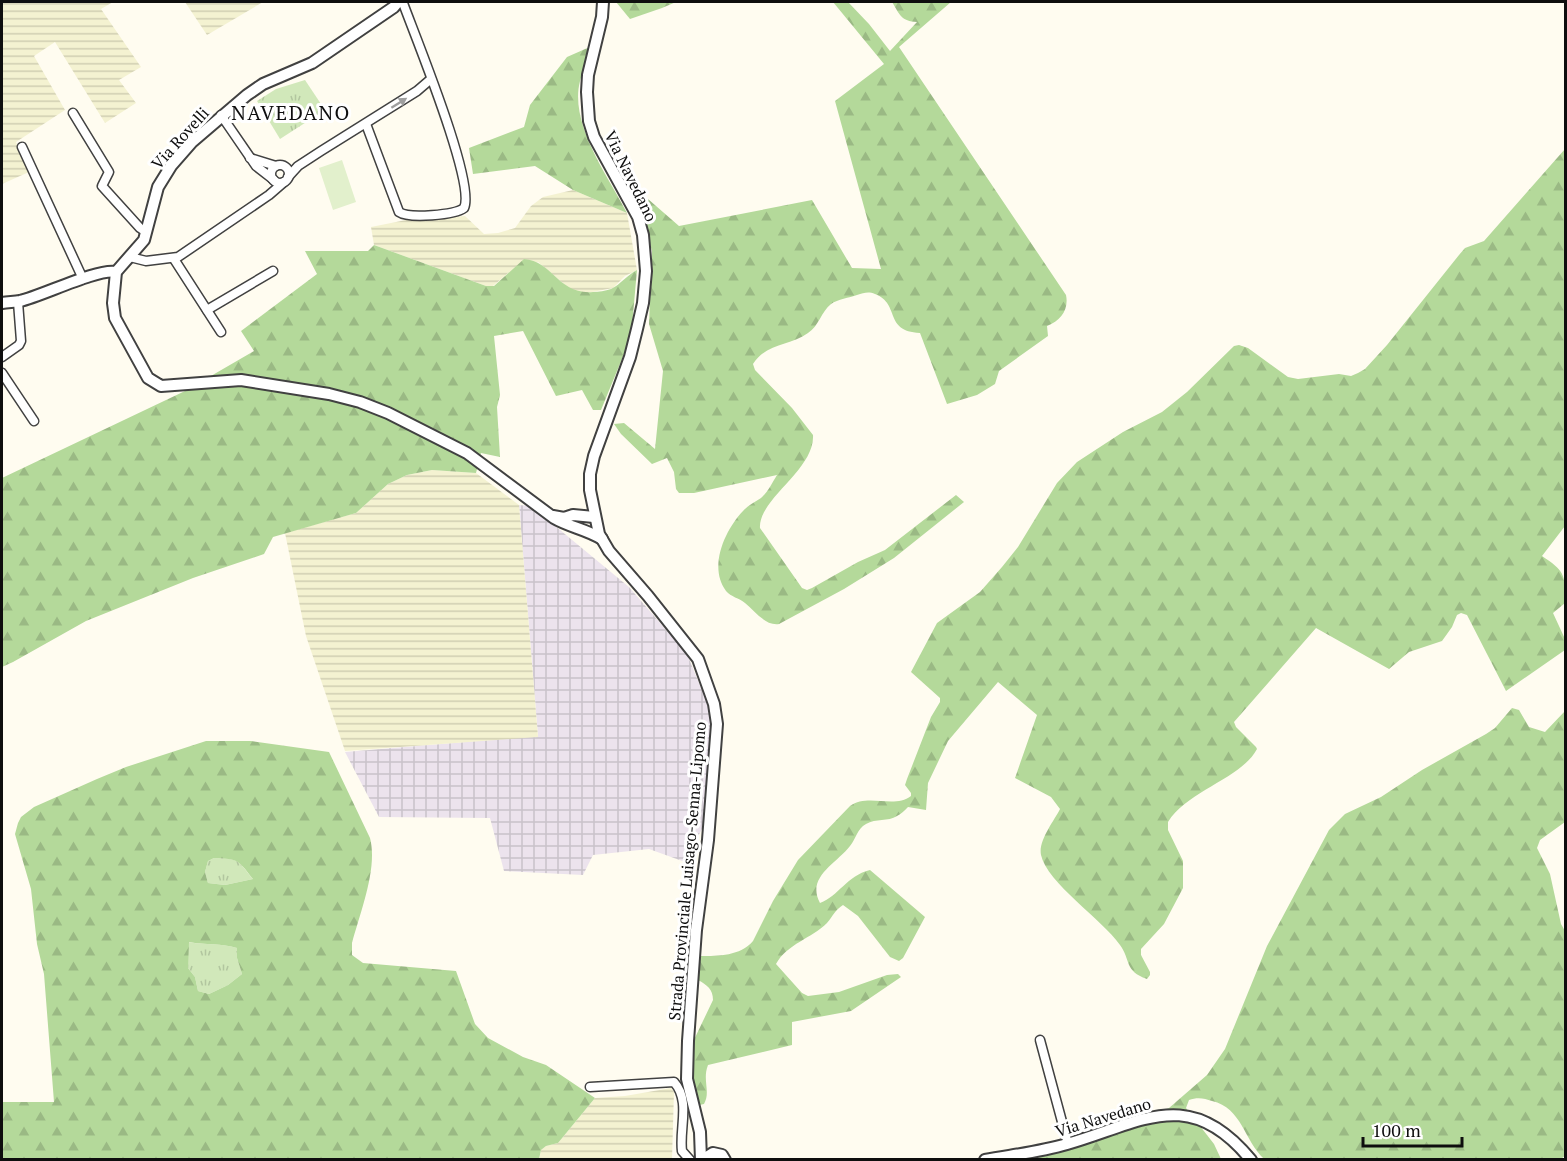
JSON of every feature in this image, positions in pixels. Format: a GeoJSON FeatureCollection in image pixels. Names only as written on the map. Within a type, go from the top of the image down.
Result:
{"type":"FeatureCollection","features":[{"type":"Feature","properties":{"kind":"street"},"geometry":{"type":"LineString","coordinates":[[366,124],[396,206],[403,215],[455,213],[464,208],[467,197],[452,136],[403,3],[400,2]]}},
{"type":"Feature","properties":{"kind":"street","name":"Via Rovelli"},"geometry":{"type":"LineString","coordinates":[[116,272],[144,240],[154,198],[163,177],[192,142],[221,115],[264,84],[312,63],[400,2]]}},
{"type":"Feature","properties":{"kind":"street","name":"Via Navedano"},"geometry":{"type":"LineString","coordinates":[[590,490],[590,474],[594,456],[638,329],[646,271],[643,235],[638,217],[594,137],[587,106],[588,75],[602,17],[603,2]]}},
{"type":"Feature","properties":{"kind":"street"},"geometry":{"type":"LineString","coordinates":[[130,257],[146,261],[174,259],[269,195],[298,166],[417,91],[431,79]]}},
{"type":"Feature","properties":{"kind":"street"},"geometry":{"type":"LineString","coordinates":[[73,114],[109,172],[102,186],[146,232]]}},
{"type":"Feature","properties":{"kind":"street"},"geometry":{"type":"LineString","coordinates":[[221,115],[256,166],[274,180],[286,179]]}},
{"type":"Feature","properties":{"kind":"street"},"geometry":{"type":"LineString","coordinates":[[22,147],[82,279]]}},
{"type":"Feature","properties":{"kind":"street"},"geometry":{"type":"LineString","coordinates":[[250,158],[281,167],[298,166]]}},
{"type":"Feature","properties":{"kind":"street"},"geometry":{"type":"LineString","coordinates":[[281,167],[286,179]]}},
{"type":"Feature","properties":{"kind":"street"},"geometry":{"type":"LineString","coordinates":[[274,180],[272,171],[281,167]]}},
{"type":"Feature","properties":{"kind":"street"},"geometry":{"type":"LineString","coordinates":[[174,259],[221,332]]}},
{"type":"Feature","properties":{"kind":"street"},"geometry":{"type":"LineString","coordinates":[[2,303],[18,302],[82,279],[111,271],[116,272],[113,303],[115,318],[148,378],[154,383],[161,386],[174,386],[241,380],[329,394],[360,402],[467,453],[565,525],[602,539]]}},
{"type":"Feature","properties":{"kind":"street"},"geometry":{"type":"LineString","coordinates":[[207,310],[273,271]]}},
{"type":"Feature","properties":{"kind":"street"},"geometry":{"type":"LineString","coordinates":[[2,357],[19,345],[21,340],[18,302]]}},
{"type":"Feature","properties":{"kind":"street"},"geometry":{"type":"LineString","coordinates":[[2,373],[34,421]]}},
{"type":"Feature","properties":{"kind":"street"},"geometry":{"type":"LineString","coordinates":[[573,516],[584,505],[590,490]]}},
{"type":"Feature","properties":{"kind":"street","name":"Strada Provinciale Luisago-Senna-Lipomo"},"geometry":{"type":"LineString","coordinates":[[590,490],[594,517],[602,539],[609,551],[698,659],[714,704],[717,724],[708,840],[696,930],[688,1041],[687,1079],[700,1132],[702,1160]]}},
{"type":"Feature","properties":{"kind":"street"},"geometry":{"type":"LineString","coordinates":[[550,515],[564,518],[594,517]]}},
{"type":"Feature","properties":{"kind":"street"},"geometry":{"type":"LineString","coordinates":[[578,529],[594,517]]}},
{"type":"Feature","properties":{"kind":"street"},"geometry":{"type":"LineString","coordinates":[[1040,1040],[1068,1144]]}},
{"type":"Feature","properties":{"kind":"street"},"geometry":{"type":"LineString","coordinates":[[590,1087],[674,1082],[680,1089],[684,1103],[682,1151],[690,1160]]}},
{"type":"Feature","properties":{"kind":"street","name":"Via Navedano"},"geometry":{"type":"LineString","coordinates":[[985,1160],[1068,1144],[1144,1118],[1175,1115],[1194,1118],[1218,1129],[1242,1148],[1251,1160]]}},
{"type":"Feature","properties":{"kind":"street","name":"Strada Provinciale Luisago-Senna-Lipomo"},"geometry":{"type":"LineString","coordinates":[[700,1132],[713,1153]]}},
{"type":"Feature","properties":{"kind":"street"},"geometry":{"type":"LineString","coordinates":[[702,1160],[713,1153],[722,1155],[725,1160]]}},
{"type":"Feature","properties":{"kind":"shaded area"},"geometry":{"type":"Polygon","coordinates":[[[2,2],[113,2],[101,9],[141,67],[119,80],[136,103],[105,123],[55,42],[34,56],[65,110],[16,142],[29,172],[2,184],[2,2]]]}},
{"type":"Feature","properties":{"kind":"shaded area"},"geometry":{"type":"Polygon","coordinates":[[[185,2],[263,2],[207,35],[185,2]]]}},
{"type":"Feature","properties":{"kind":"shaded area"},"geometry":{"type":"Polygon","coordinates":[[[573,190],[627,213],[637,270],[625,276],[613,288],[587,293],[571,290],[538,262],[508,273],[493,286],[486,286],[374,245],[371,227],[406,220],[465,216],[484,234],[498,233],[515,228],[531,206],[543,197],[573,190]]]}},
{"type":"Feature","properties":{"kind":"shaded area"},"geometry":{"type":"Polygon","coordinates":[[[432,470],[476,473],[519,505],[538,737],[345,751],[306,636],[285,533],[356,513],[388,484],[407,475],[432,470]]]}},
{"type":"Feature","properties":{"kind":"shaded area"},"geometry":{"type":"Polygon","coordinates":[[[519,505],[531,506],[629,587],[687,654],[711,712],[706,821],[685,862],[649,849],[593,855],[583,875],[504,871],[490,818],[379,817],[345,752],[538,736],[519,505]]]}},
{"type":"Feature","properties":{"kind":"shaded area"},"geometry":{"type":"Polygon","coordinates":[[[671,1088],[674,1092],[672,1159],[539,1160],[541,1150],[558,1143],[595,1098],[625,1096],[671,1088]]]}},
{"type":"Feature","properties":{"kind":"green space"},"geometry":{"type":"Polygon","coordinates":[[[616,2],[676,2],[630,19],[616,2]]]}},
{"type":"Feature","properties":{"kind":"green space"},"geometry":{"type":"Polygon","coordinates":[[[833,2],[848,2],[890,51],[917,22],[904,19],[892,2],[951,2],[899,47],[1066,295],[1067,300],[1060,318],[1047,326],[1048,336],[999,371],[995,384],[977,395],[947,404],[920,333],[901,327],[896,322],[888,304],[883,298],[873,293],[868,292],[834,302],[808,333],[771,348],[758,357],[753,364],[755,370],[792,408],[813,435],[811,448],[805,460],[768,506],[762,517],[760,528],[802,588],[807,590],[812,588],[858,562],[885,550],[956,495],[964,502],[894,558],[844,589],[779,624],[774,624],[760,617],[745,603],[726,591],[721,581],[719,560],[725,538],[736,519],[747,507],[763,496],[777,475],[694,493],[679,493],[676,489],[674,472],[667,458],[652,464],[621,434],[614,424],[624,423],[655,449],[663,371],[649,324],[652,251],[639,203],[648,199],[679,226],[812,200],[852,268],[881,269],[835,101],[884,64],[833,2]]]}},
{"type":"Feature","properties":{"kind":"green space"},"geometry":{"type":"Polygon","coordinates":[[[592,46],[580,81],[578,98],[580,115],[592,149],[627,213],[573,190],[535,166],[473,174],[469,148],[524,127],[530,105],[567,57],[592,46]]]}},
{"type":"Feature","properties":{"kind":"green space"},"geometry":{"type":"Polygon","coordinates":[[[305,80],[325,110],[280,139],[257,101],[276,89],[305,80]]]}},
{"type":"Feature","properties":{"kind":"green space"},"geometry":{"type":"Polygon","coordinates":[[[1565,149],[1565,526],[1542,556],[1556,566],[1564,580],[1565,603],[1553,613],[1565,639],[1565,650],[1506,691],[1467,615],[1461,613],[1457,615],[1442,641],[1409,652],[1389,669],[1316,628],[1234,722],[1257,749],[1239,769],[1188,801],[1168,822],[1168,830],[1183,861],[1183,888],[1164,924],[1141,949],[1141,955],[1150,972],[1147,979],[1131,969],[1123,950],[1112,935],[1064,889],[1045,866],[1041,855],[1042,844],[1060,809],[1051,797],[1015,778],[1037,715],[998,682],[948,741],[928,783],[926,810],[908,807],[893,818],[870,822],[863,826],[850,846],[824,872],[817,886],[820,903],[855,877],[870,870],[925,917],[903,958],[899,961],[890,957],[858,916],[843,905],[821,928],[786,951],[776,964],[802,993],[808,996],[839,992],[887,975],[898,974],[901,977],[851,1011],[792,1022],[792,1045],[708,1065],[704,1104],[690,1107],[692,1044],[713,1000],[709,988],[698,980],[700,956],[736,952],[753,941],[773,901],[798,860],[850,806],[865,801],[904,800],[911,796],[905,785],[940,698],[911,672],[937,623],[980,592],[1002,567],[1018,547],[1057,483],[1077,462],[1123,432],[1162,412],[1187,392],[1234,346],[1248,348],[1288,377],[1298,379],[1339,374],[1351,376],[1365,369],[1465,248],[1484,241],[1565,149]]]}},
{"type":"Feature","properties":{"kind":"green space"},"geometry":{"type":"Polygon","coordinates":[[[342,160],[356,202],[333,210],[319,168],[342,160]]]}},
{"type":"Feature","properties":{"kind":"green space"},"geometry":{"type":"Polygon","coordinates":[[[374,245],[486,286],[494,286],[524,259],[542,265],[563,283],[581,292],[611,289],[637,270],[631,337],[601,410],[593,410],[582,390],[556,396],[523,331],[494,336],[500,395],[497,407],[500,457],[481,453],[476,473],[432,470],[407,475],[388,484],[356,513],[273,537],[264,554],[193,578],[86,621],[2,667],[2,478],[185,391],[254,351],[241,331],[317,274],[305,251],[368,251],[374,245]]]}},
{"type":"Feature","properties":{"kind":"green space"},"geometry":{"type":"Polygon","coordinates":[[[1512,708],[1519,710],[1529,727],[1545,732],[1565,711],[1565,822],[1540,840],[1537,848],[1550,874],[1561,924],[1565,931],[1566,1155],[1561,1159],[1264,1159],[1230,1110],[1206,1099],[1198,1098],[1189,1100],[1186,1108],[1214,1144],[1221,1159],[1033,1160],[1110,1128],[1169,1108],[1207,1075],[1225,1049],[1267,946],[1329,830],[1345,814],[1381,797],[1422,770],[1495,728],[1512,708]]]}},
{"type":"Feature","properties":{"kind":"green space"},"geometry":{"type":"Polygon","coordinates":[[[206,741],[251,741],[329,752],[370,838],[372,850],[370,876],[352,943],[352,955],[363,963],[456,971],[475,1024],[488,1038],[523,1057],[546,1065],[595,1098],[558,1143],[541,1150],[539,1159],[2,1159],[2,1102],[54,1102],[44,974],[37,944],[31,889],[15,834],[18,823],[21,817],[34,807],[126,767],[206,741]],[[214,858],[208,861],[205,872],[208,883],[225,885],[253,879],[237,862],[214,858]],[[189,942],[188,968],[195,977],[198,991],[209,994],[228,985],[242,974],[237,958],[237,948],[189,942]]]}},
{"type":"Feature","properties":{"kind":"green space"},"geometry":{"type":"Polygon","coordinates":[[[214,858],[238,862],[253,879],[225,885],[208,883],[205,872],[208,861],[214,858]]]}},
{"type":"Feature","properties":{"kind":"green space"},"geometry":{"type":"Polygon","coordinates":[[[188,942],[237,948],[237,958],[242,974],[228,985],[209,994],[198,991],[195,977],[188,968],[188,942]]]}},
{"type":"Feature","properties":{"kind":"district","name":"NAVEDANO"},"geometry":{"type":"Point","coordinates":[291,112]}}]}
